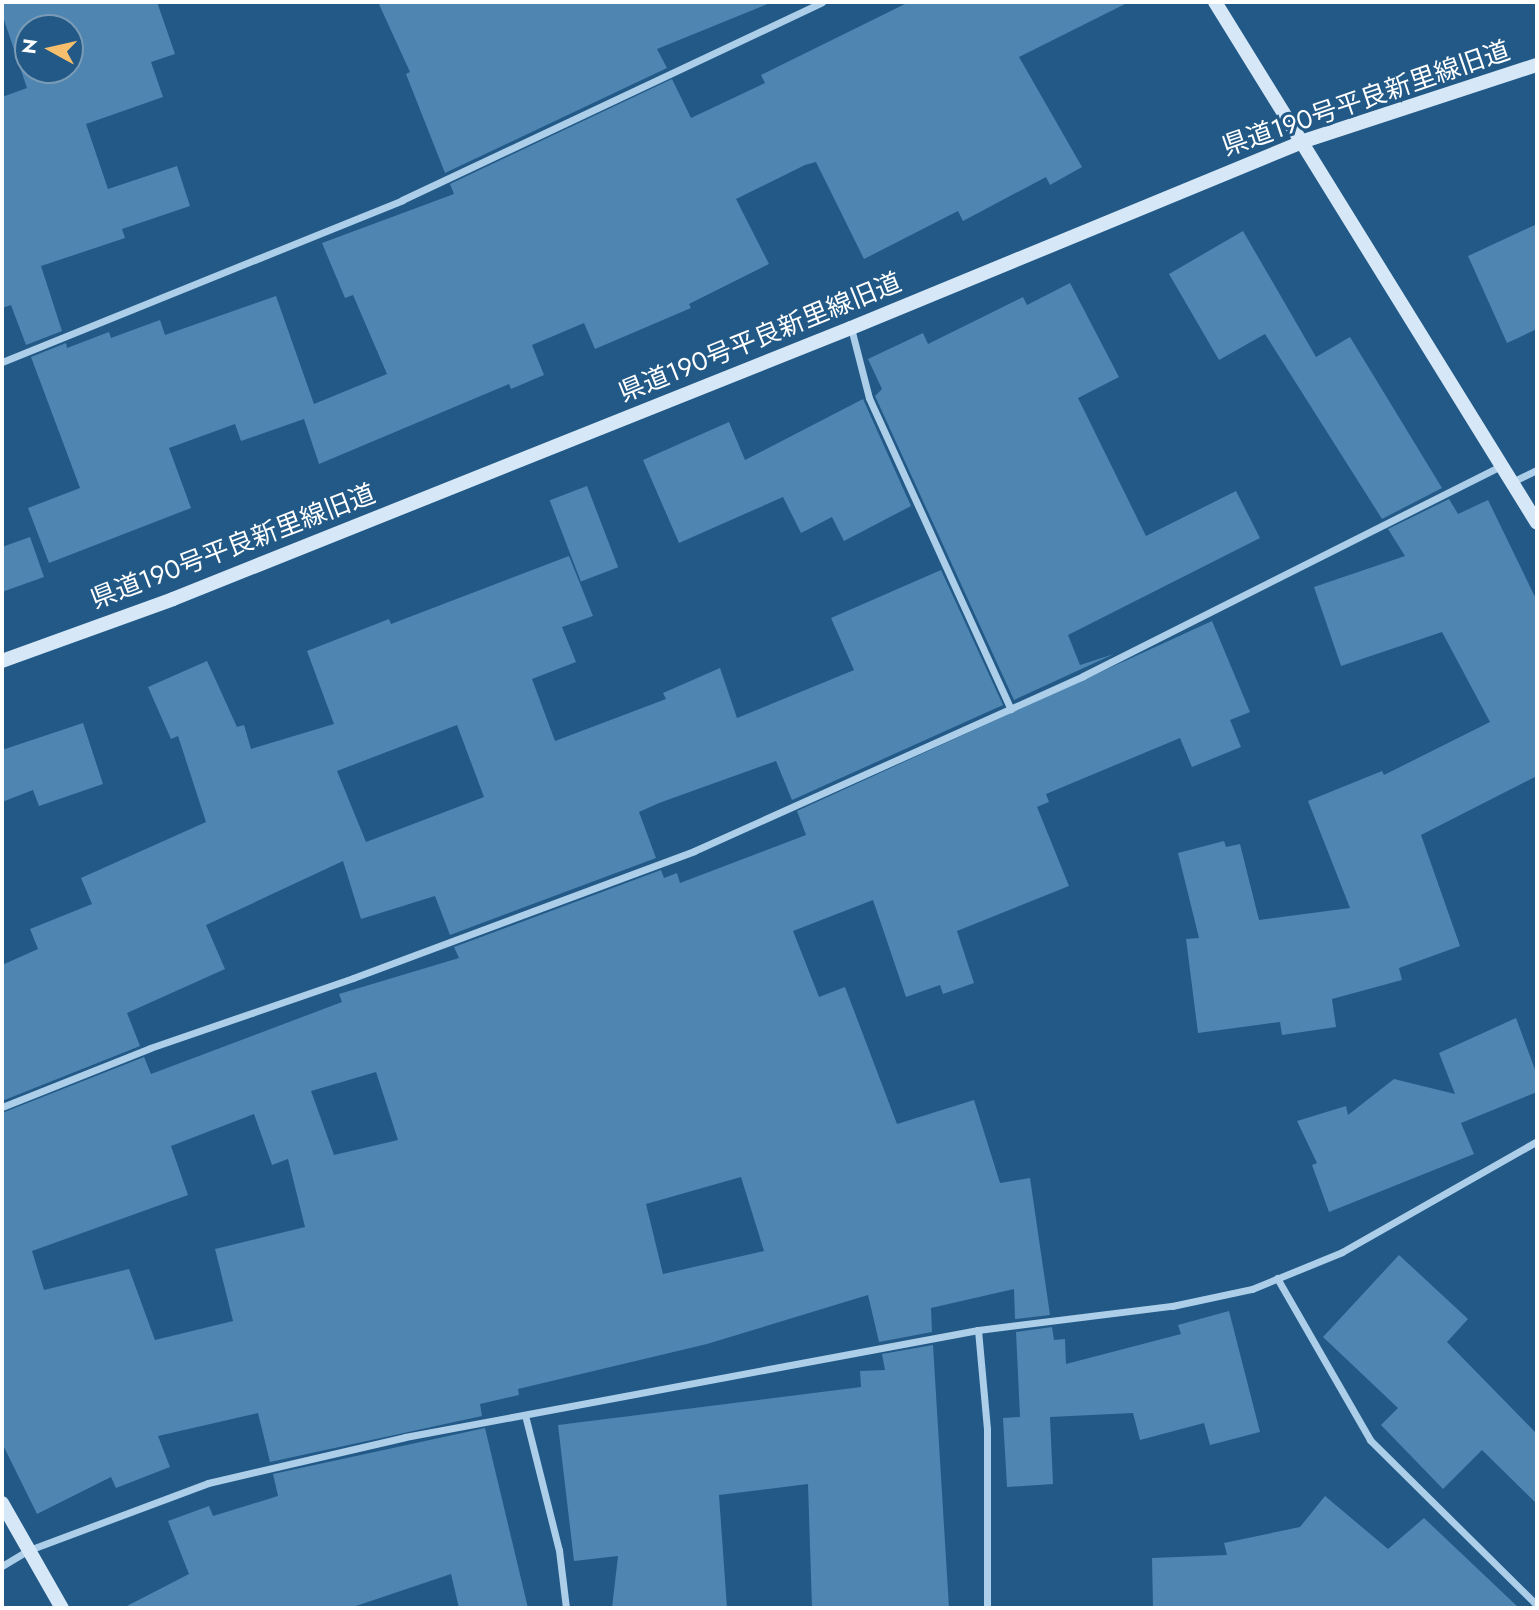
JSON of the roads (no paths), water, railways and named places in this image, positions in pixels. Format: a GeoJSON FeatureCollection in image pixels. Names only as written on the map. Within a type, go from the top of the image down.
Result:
{"type":"FeatureCollection","features":[{"type":"Feature","properties":{"kind":"street"},"geometry":{"type":"LineString","coordinates":[[2,362],[402,200],[822,2]]}},
{"type":"Feature","properties":{"kind":"street"},"geometry":{"type":"LineString","coordinates":[[1215,2],[1304,141],[1537,523]]}},
{"type":"Feature","properties":{"kind":"street","name":"県道190号平良新里線旧道"},"geometry":{"type":"LineString","coordinates":[[2,662],[173,599],[851,328],[1304,141],[1537,65]]}},
{"type":"Feature","properties":{"kind":"street"},"geometry":{"type":"LineString","coordinates":[[851,328],[869,398],[1011,709]]}},
{"type":"Feature","properties":{"kind":"street"},"geometry":{"type":"LineString","coordinates":[[2,1107],[150,1048],[353,978],[694,851],[1011,709],[1502,465]]}},
{"type":"Feature","properties":{"kind":"street"},"geometry":{"type":"LineString","coordinates":[[1513,482],[1537,470]]}},
{"type":"Feature","properties":{"kind":"street"},"geometry":{"type":"LineString","coordinates":[[2,1566],[29,1550],[208,1483],[525,1415],[978,1330],[1172,1306],[1252,1289],[1342,1252],[1537,1141]]}},
{"type":"Feature","properties":{"kind":"street"},"geometry":{"type":"LineString","coordinates":[[1277,1278],[1370,1440],[1537,1605]]}},
{"type":"Feature","properties":{"kind":"street"},"geometry":{"type":"LineString","coordinates":[[978,1330],[987,1429],[987,1608]]}},
{"type":"Feature","properties":{"kind":"street"},"geometry":{"type":"LineString","coordinates":[[525,1415],[559,1550],[566,1608]]}},
{"type":"Feature","properties":{"kind":"street"},"geometry":{"type":"LineString","coordinates":[[2,1503],[62,1608]]}}]}
